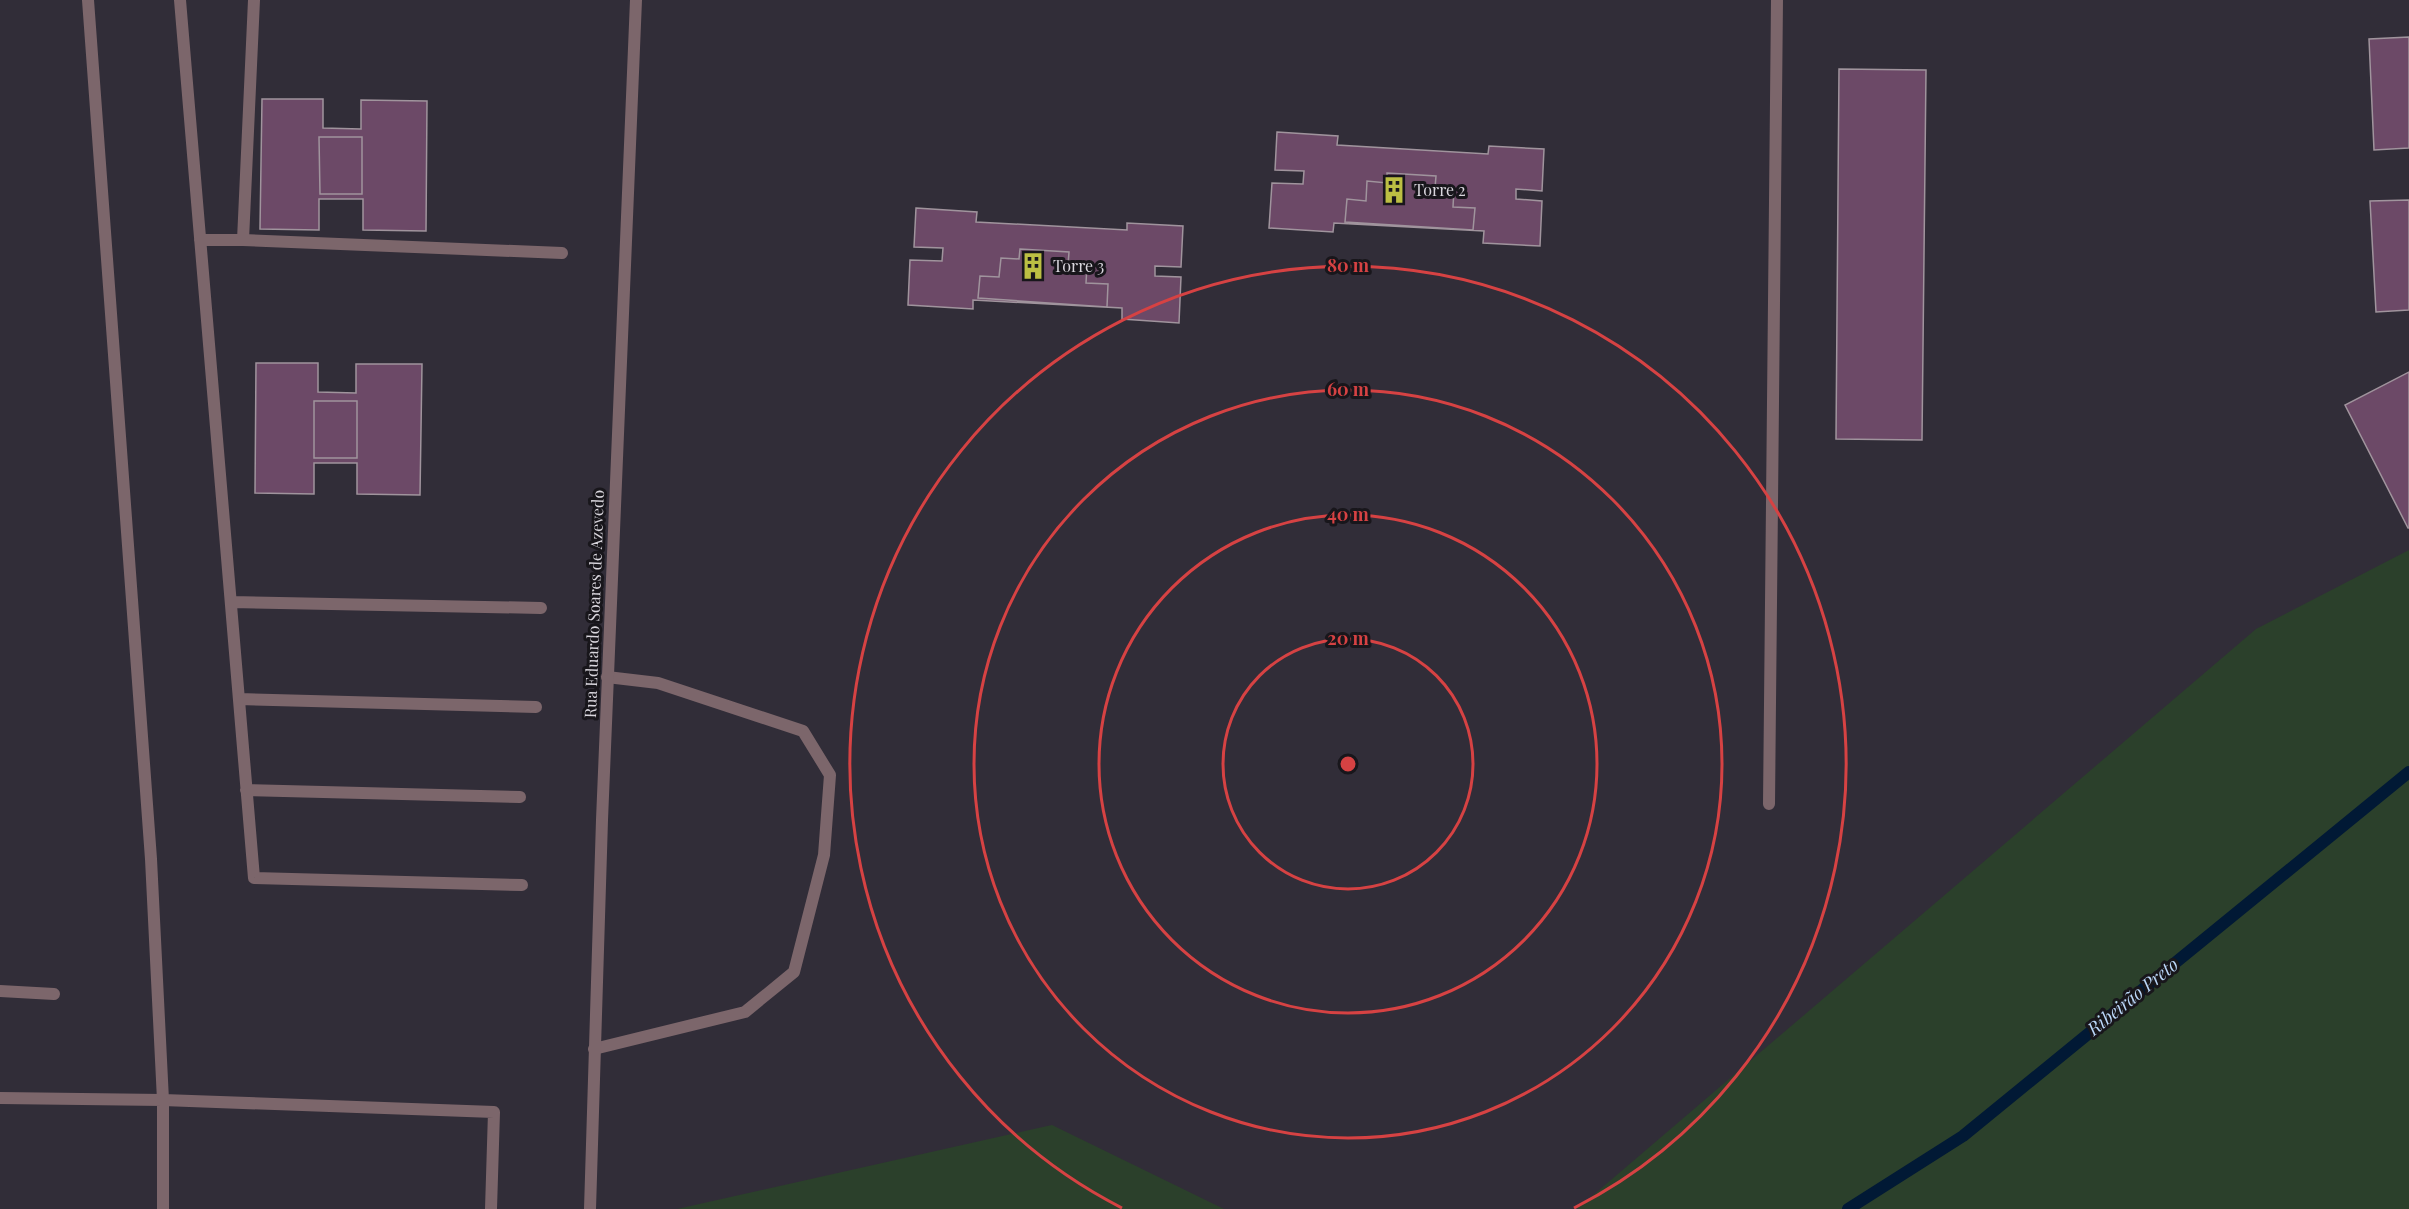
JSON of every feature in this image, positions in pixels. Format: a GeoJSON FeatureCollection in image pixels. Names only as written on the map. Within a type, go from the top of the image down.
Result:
{"type":"FeatureCollection","features":[{"type":"Feature","properties":{"kind":"street"},"geometry":{"type":"LineString","coordinates":[[88,0],[150,848],[163,1100],[163,1209]]}},
{"type":"Feature","properties":{"kind":"street"},"geometry":{"type":"LineString","coordinates":[[180,0],[254,878],[522,885]]}},
{"type":"Feature","properties":{"kind":"street"},"geometry":{"type":"LineString","coordinates":[[243,240],[254,0]]}},
{"type":"Feature","properties":{"kind":"street","name":"Rua Eduardo Soares de Azevedo"},"geometry":{"type":"LineString","coordinates":[[590,1209],[607,677],[636,0]]}},
{"type":"Feature","properties":{"kind":"street"},"geometry":{"type":"LineString","coordinates":[[1768,804],[1778,0]]}},
{"type":"Feature","properties":{"kind":"street"},"geometry":{"type":"LineString","coordinates":[[201,240],[562,253]]}},
{"type":"Feature","properties":{"kind":"street"},"geometry":{"type":"LineString","coordinates":[[231,602],[541,608]]}},
{"type":"Feature","properties":{"kind":"street"},"geometry":{"type":"LineString","coordinates":[[594,1048],[745,1012],[794,972],[824,855],[830,774],[803,731],[658,683],[607,677]]}},
{"type":"Feature","properties":{"kind":"street"},"geometry":{"type":"LineString","coordinates":[[239,699],[536,707]]}},
{"type":"Feature","properties":{"kind":"street"},"geometry":{"type":"LineString","coordinates":[[246,790],[520,797]]}},
{"type":"Feature","properties":{"kind":"street"},"geometry":{"type":"LineString","coordinates":[[0,991],[54,994]]}},
{"type":"Feature","properties":{"kind":"street"},"geometry":{"type":"LineString","coordinates":[[0,1098],[163,1100],[494,1112],[491,1209]]}},
{"type":"Feature","properties":{"kind":"green space"},"geometry":{"type":"Polygon","coordinates":[[[2409,550],[2409,1209],[1577,1209],[2256,629],[2409,550]]]}},
{"type":"Feature","properties":{"kind":"green space"},"geometry":{"type":"Polygon","coordinates":[[[1052,1125],[1224,1209],[677,1209],[1052,1125]]]}},
{"type":"Feature","properties":{"kind":"building"},"geometry":{"type":"Polygon","coordinates":[[[2409,37],[2409,148],[2374,150],[2369,39],[2409,37]]]}},
{"type":"Feature","properties":{"kind":"building"},"geometry":{"type":"Polygon","coordinates":[[[1839,69],[1926,70],[1922,440],[1836,439],[1839,69]]]}},
{"type":"Feature","properties":{"kind":"building"},"geometry":{"type":"Polygon","coordinates":[[[262,99],[323,99],[323,128],[361,129],[361,100],[427,101],[426,231],[363,230],[363,199],[319,199],[319,230],[260,229],[262,99]]]}},
{"type":"Feature","properties":{"kind":"building","name":"Torre 2"},"geometry":{"type":"Polygon","coordinates":[[[1277,132],[1338,136],[1337,145],[1488,154],[1489,146],[1544,149],[1542,191],[1516,189],[1516,199],[1542,201],[1540,246],[1483,243],[1484,231],[1334,223],[1333,232],[1269,228],[1272,183],[1303,184],[1304,171],[1275,170],[1277,132]]]}},
{"type":"Feature","properties":{"kind":"building"},"geometry":{"type":"Polygon","coordinates":[[[319,137],[362,137],[362,194],[320,194],[319,137]]]}},
{"type":"Feature","properties":{"kind":"building"},"geometry":{"type":"Polygon","coordinates":[[[1387,173],[1436,176],[1435,188],[1454,189],[1453,207],[1475,208],[1473,230],[1345,222],[1347,199],[1366,201],[1367,181],[1387,183],[1387,173]]]}},
{"type":"Feature","properties":{"kind":"building"},"geometry":{"type":"Polygon","coordinates":[[[2409,200],[2409,310],[2376,312],[2370,201],[2409,200]]]}},
{"type":"Feature","properties":{"kind":"building","name":"Torre 3"},"geometry":{"type":"Polygon","coordinates":[[[916,208],[977,212],[976,222],[1127,230],[1127,223],[1183,226],[1181,267],[1155,266],[1155,276],[1181,277],[1179,323],[1122,319],[1122,308],[973,300],[973,309],[908,305],[910,260],[942,261],[943,248],[914,247],[916,208]]]}},
{"type":"Feature","properties":{"kind":"building"},"geometry":{"type":"Polygon","coordinates":[[[1020,249],[1069,252],[1068,265],[1087,266],[1086,283],[1108,284],[1107,307],[978,298],[980,276],[999,277],[1001,258],[1019,259],[1020,249]]]}},
{"type":"Feature","properties":{"kind":"building"},"geometry":{"type":"Polygon","coordinates":[[[256,363],[318,363],[318,392],[356,393],[356,364],[422,364],[420,495],[357,494],[357,463],[314,463],[314,494],[255,493],[256,363]]]}},
{"type":"Feature","properties":{"kind":"building"},"geometry":{"type":"Polygon","coordinates":[[[2409,372],[2409,528],[2408,528],[2345,405],[2409,372]]]}},
{"type":"Feature","properties":{"kind":"building"},"geometry":{"type":"Polygon","coordinates":[[[314,401],[357,401],[357,458],[314,458],[314,401]]]}},
{"type":"Feature","properties":{"kind":"waterway","name":"Ribeirão Preto"},"geometry":{"type":"LineString","coordinates":[[1848,1209],[1963,1136],[2409,772]]}},
{"type":"Feature","properties":{"kind":"place","name":"Torre 2"},"geometry":{"type":"Point","coordinates":[1394,190]}},
{"type":"Feature","properties":{"kind":"place","name":"Torre 3"},"geometry":{"type":"Point","coordinates":[1033,266]}}]}
